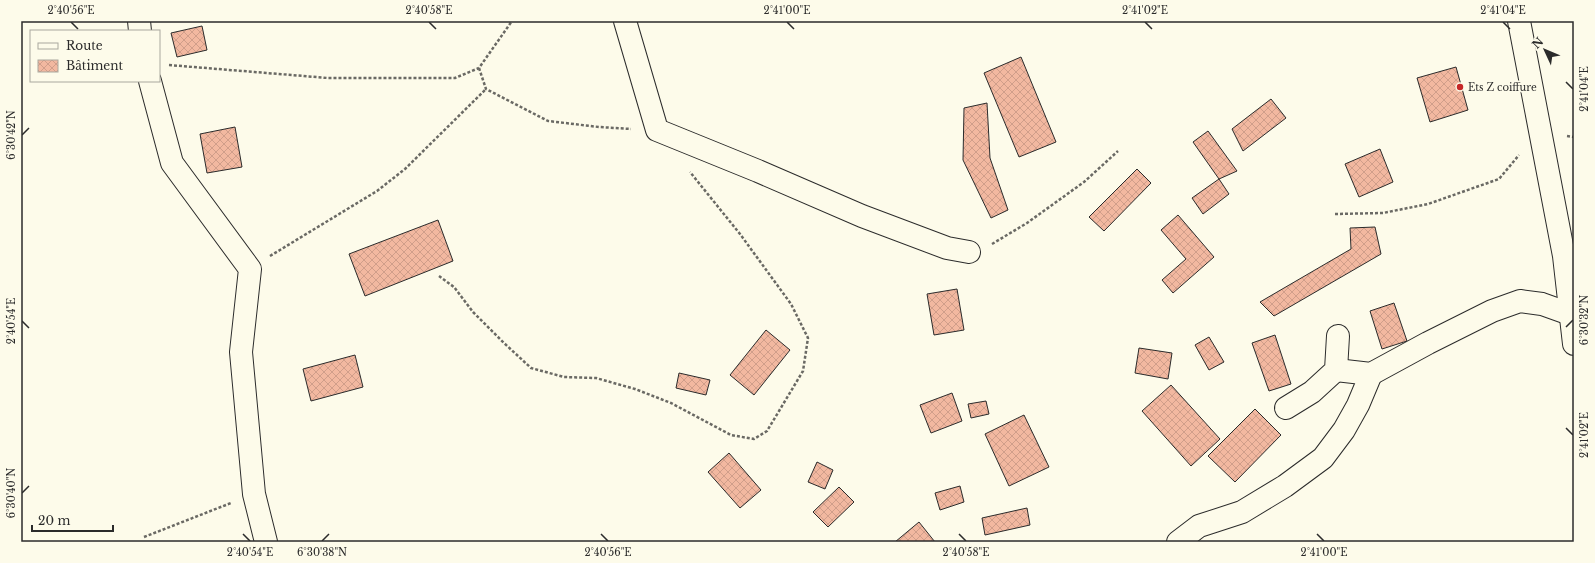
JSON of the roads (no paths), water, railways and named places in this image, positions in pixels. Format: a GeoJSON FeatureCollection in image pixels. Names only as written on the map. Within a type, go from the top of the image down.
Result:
{"type":"FeatureCollection","features":[{"type":"Feature","properties":{"kind":"street"},"geometry":{"type":"LineString","coordinates":[[625,21],[657,130],[758,171],[862,216],[947,248],[969,252]]}},
{"type":"Feature","properties":{"kind":"street"},"geometry":{"type":"LineString","coordinates":[[1519,21],[1541,129],[1564,256],[1572,314],[1574,344]]}},
{"type":"Feature","properties":{"kind":"street"},"geometry":{"type":"LineString","coordinates":[[150,82],[172,163],[250,269],[241,352],[254,494],[266,542]]}},
{"type":"Feature","properties":{"kind":"street"},"geometry":{"type":"LineString","coordinates":[[1336,370],[1371,374],[1492,311],[1520,301],[1542,304],[1572,314]]}},
{"type":"Feature","properties":{"kind":"street"},"geometry":{"type":"LineString","coordinates":[[1286,408],[1312,392],[1336,370],[1338,336]]}},
{"type":"Feature","properties":{"kind":"street"},"geometry":{"type":"LineString","coordinates":[[1178,542],[1199,526],[1242,512],[1285,486],[1323,458],[1344,430],[1358,405],[1371,374]]}},
{"type":"Feature","properties":{"kind":"place","name":"Ets Z coiffure"},"geometry":{"type":"Point","coordinates":[1460,87]}}]}
